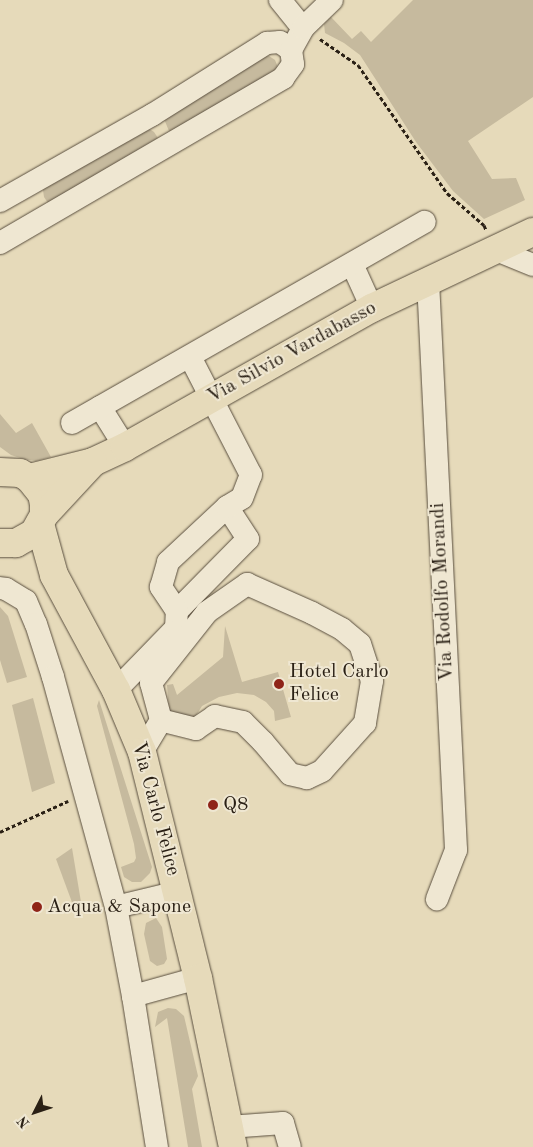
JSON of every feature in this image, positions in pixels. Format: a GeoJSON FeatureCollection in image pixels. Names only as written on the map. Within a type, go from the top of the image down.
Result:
{"type":"FeatureCollection","features":[{"type":"Feature","properties":{"kind":"main road","name":"Via Silvio Vardabasso"},"geometry":{"type":"LineString","coordinates":[[10,471],[93,462],[125,447],[372,308],[533,232]]}},
{"type":"Feature","properties":{"kind":"main road","name":"Via Silvio Vardabasso"},"geometry":{"type":"LineString","coordinates":[[8,543],[30,536],[42,519],[93,462]]}},
{"type":"Feature","properties":{"kind":"main road","name":"Via Carlo Felice"},"geometry":{"type":"LineString","coordinates":[[10,471],[42,494],[42,519],[54,575],[116,690],[142,752],[198,978],[231,1137]]}},
{"type":"Feature","properties":{"kind":"main road","name":"Via Carlo Felice"},"geometry":{"type":"LineString","coordinates":[[8,543],[54,575]]}},
{"type":"Feature","properties":{"kind":"street"},"geometry":{"type":"LineString","coordinates":[[280,0],[303,28]]}},
{"type":"Feature","properties":{"kind":"street"},"geometry":{"type":"LineString","coordinates":[[0,243],[283,78],[293,64],[291,50],[303,28],[332,0]]}},
{"type":"Feature","properties":{"kind":"street"},"geometry":{"type":"LineString","coordinates":[[0,201],[152,115],[268,44],[280,42],[291,50]]}},
{"type":"Feature","properties":{"kind":"street"},"geometry":{"type":"LineString","coordinates":[[152,115],[169,146]]}},
{"type":"Feature","properties":{"kind":"street"},"geometry":{"type":"LineString","coordinates":[[24,188],[42,219]]}},
{"type":"Feature","properties":{"kind":"street"},"geometry":{"type":"LineString","coordinates":[[72,423],[425,222]]}},
{"type":"Feature","properties":{"kind":"street"},"geometry":{"type":"LineString","coordinates":[[494,249],[533,265]]}},
{"type":"Feature","properties":{"kind":"street"},"geometry":{"type":"LineString","coordinates":[[352,264],[372,308]]}},
{"type":"Feature","properties":{"kind":"street","name":"Via Rodolfo Morandi"},"geometry":{"type":"LineString","coordinates":[[428,281],[456,850],[437,900]]}},
{"type":"Feature","properties":{"kind":"street"},"geometry":{"type":"LineString","coordinates":[[116,690],[176,628],[177,611],[161,587],[168,562],[228,507],[242,498],[251,475],[210,399],[190,357]]}},
{"type":"Feature","properties":{"kind":"street"},"geometry":{"type":"LineString","coordinates":[[100,407],[125,447]]}},
{"type":"Feature","properties":{"kind":"street"},"geometry":{"type":"LineString","coordinates":[[177,611],[248,539],[228,507]]}},
{"type":"Feature","properties":{"kind":"street"},"geometry":{"type":"LineString","coordinates":[[142,752],[161,720],[151,683],[207,612],[247,584],[312,613],[342,629],[360,644],[372,681],[365,723],[322,771],[307,778],[290,774],[243,722],[215,716],[196,729],[161,720]]}},
{"type":"Feature","properties":{"kind":"street"},"geometry":{"type":"LineString","coordinates":[[0,588],[6,589],[26,601],[36,624],[53,677],[116,907],[133,996],[157,1147]]}},
{"type":"Feature","properties":{"kind":"street"},"geometry":{"type":"LineString","coordinates":[[116,907],[178,892]]}},
{"type":"Feature","properties":{"kind":"street"},"geometry":{"type":"LineString","coordinates":[[133,996],[198,978]]}},
{"type":"Feature","properties":{"kind":"street"},"geometry":{"type":"LineString","coordinates":[[231,1137],[283,1123],[290,1147]]}},
{"type":"Feature","properties":{"kind":"path"},"geometry":{"type":"LineString","coordinates":[[303,28],[358,65],[447,193],[484,225],[494,249]]}},
{"type":"Feature","properties":{"kind":"path"},"geometry":{"type":"LineString","coordinates":[[0,832],[85,794]]}},
{"type":"Feature","properties":{"kind":"shaded area"},"geometry":{"type":"Polygon","coordinates":[[[413,0],[533,0],[533,97],[468,141],[492,179],[516,178],[525,200],[484,219],[453,191],[416,142],[360,55],[344,43],[325,33],[324,24],[331,17],[352,39],[361,31],[371,42],[413,0]]]}},
{"type":"Feature","properties":{"kind":"shaded area"},"geometry":{"type":"Polygon","coordinates":[[[269,56],[275,60],[279,70],[175,132],[169,131],[164,119],[261,57],[269,56]]]}},
{"type":"Feature","properties":{"kind":"shaded area"},"geometry":{"type":"Polygon","coordinates":[[[148,128],[158,138],[48,203],[44,197],[43,190],[47,184],[148,128]]]}},
{"type":"Feature","properties":{"kind":"shaded area"},"geometry":{"type":"Polygon","coordinates":[[[0,414],[16,433],[32,423],[51,457],[36,461],[23,459],[11,455],[0,447],[0,414]]]}},
{"type":"Feature","properties":{"kind":"shaded area"},"geometry":{"type":"Polygon","coordinates":[[[0,607],[8,616],[27,677],[7,683],[0,660],[0,607]]]}},
{"type":"Feature","properties":{"kind":"shaded area"},"geometry":{"type":"Polygon","coordinates":[[[225,626],[242,682],[278,672],[291,717],[275,721],[274,711],[266,702],[254,695],[237,693],[219,697],[202,706],[194,719],[169,712],[167,685],[173,684],[177,695],[223,657],[225,626]]]}},
{"type":"Feature","properties":{"kind":"shaded area"},"geometry":{"type":"Polygon","coordinates":[[[33,698],[55,783],[32,792],[12,705],[33,698]]]}},
{"type":"Feature","properties":{"kind":"shaded area"},"geometry":{"type":"Polygon","coordinates":[[[99,700],[152,867],[150,873],[141,882],[132,882],[124,877],[121,867],[134,862],[136,858],[134,844],[97,706],[99,700]]]}},
{"type":"Feature","properties":{"kind":"shaded area"},"geometry":{"type":"Polygon","coordinates":[[[72,848],[81,902],[73,905],[56,859],[72,848]]]}},
{"type":"Feature","properties":{"kind":"shaded area"},"geometry":{"type":"Polygon","coordinates":[[[156,918],[162,927],[167,959],[164,964],[157,966],[150,961],[144,934],[146,923],[156,918]]]}},
{"type":"Feature","properties":{"kind":"shaded area"},"geometry":{"type":"Polygon","coordinates":[[[168,1008],[176,1009],[184,1016],[198,1076],[192,1089],[202,1147],[188,1147],[167,1018],[155,1027],[158,1012],[168,1008]]]}},
{"type":"Feature","properties":{"kind":"place","name":"Hotel Carlo Felice"},"geometry":{"type":"Point","coordinates":[279,684]}},
{"type":"Feature","properties":{"kind":"place","name":"Q8"},"geometry":{"type":"Point","coordinates":[213,805]}},
{"type":"Feature","properties":{"kind":"place","name":"Acqua & Sapone"},"geometry":{"type":"Point","coordinates":[37,907]}}]}
